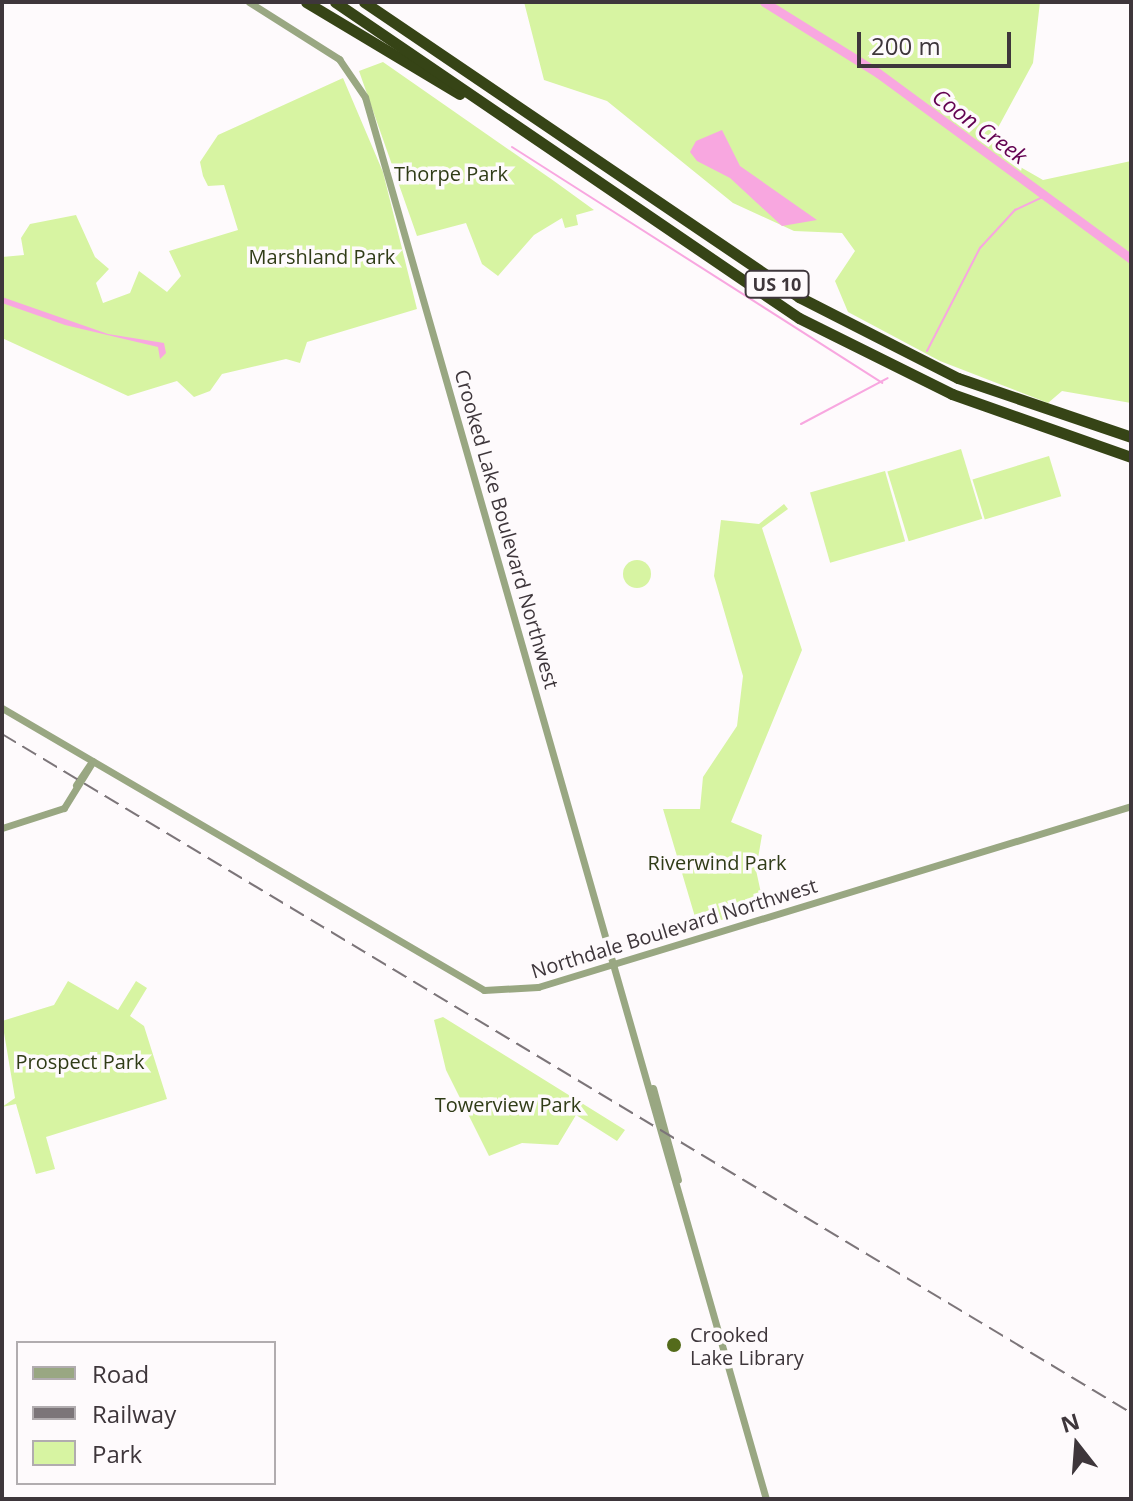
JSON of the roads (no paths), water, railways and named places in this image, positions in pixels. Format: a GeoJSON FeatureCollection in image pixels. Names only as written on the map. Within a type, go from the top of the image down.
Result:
{"type":"FeatureCollection","features":[{"type":"Feature","properties":{"kind":"highway"},"geometry":{"type":"LineString","coordinates":[[294,2],[525,133]]}},
{"type":"Feature","properties":{"kind":"highway"},"geometry":{"type":"LineString","coordinates":[[306,2],[384,53]]}},
{"type":"Feature","properties":{"kind":"highway","name":"US 10"},"geometry":{"type":"LineString","coordinates":[[335,2],[739,280],[871,357],[1131,457]]}},
{"type":"Feature","properties":{"kind":"highway","name":"US 10"},"geometry":{"type":"LineString","coordinates":[[364,2],[799,297],[958,378],[1131,437]]}},
{"type":"Feature","properties":{"kind":"highway"},"geometry":{"type":"LineString","coordinates":[[378,2],[459,65]]}},
{"type":"Feature","properties":{"kind":"street","name":"Crooked Lake Boulevard Northwest"},"geometry":{"type":"LineString","coordinates":[[249,2],[339,59],[365,97],[616,963],[766,1499]]}},
{"type":"Feature","properties":{"kind":"street","name":"Northdale Boulevard Northwest"},"geometry":{"type":"LineString","coordinates":[[2,708],[461,982],[509,992],[616,963],[1131,806]]}},
{"type":"Feature","properties":{"kind":"street"},"geometry":{"type":"LineString","coordinates":[[2,828],[51,813],[93,761]]}},
{"type":"Feature","properties":{"kind":"waterway","name":"Coon Creek"},"geometry":{"type":"LineString","coordinates":[[764,2],[878,73],[1131,259]]}},
{"type":"Feature","properties":{"kind":"waterway"},"geometry":{"type":"LineString","coordinates":[[512,147],[882,383]]}},
{"type":"Feature","properties":{"kind":"waterway"},"geometry":{"type":"LineString","coordinates":[[927,351],[980,248],[1015,210],[1043,197]]}},
{"type":"Feature","properties":{"kind":"waterway"},"geometry":{"type":"LineString","coordinates":[[801,424],[888,378]]}},
{"type":"Feature","properties":{"kind":"railway"},"geometry":{"type":"LineString","coordinates":[[2,734],[1131,1413]]}},
{"type":"Feature","properties":{"kind":"place","name":"Crooked Lake Library"},"geometry":{"type":"Point","coordinates":[674,1345]}},
{"type":"Feature","properties":{"kind":"park label","name":"Thorpe Park"},"geometry":{"type":"Point","coordinates":[451,173]}},
{"type":"Feature","properties":{"kind":"park label","name":"Marshland Park"},"geometry":{"type":"Point","coordinates":[322,256]}},
{"type":"Feature","properties":{"kind":"park label","name":"Riverwind Park"},"geometry":{"type":"Point","coordinates":[717,862]}},
{"type":"Feature","properties":{"kind":"park label","name":"Prospect Park"},"geometry":{"type":"Point","coordinates":[80,1061]}},
{"type":"Feature","properties":{"kind":"park label","name":"Towerview Park"},"geometry":{"type":"Point","coordinates":[508,1104]}}]}
